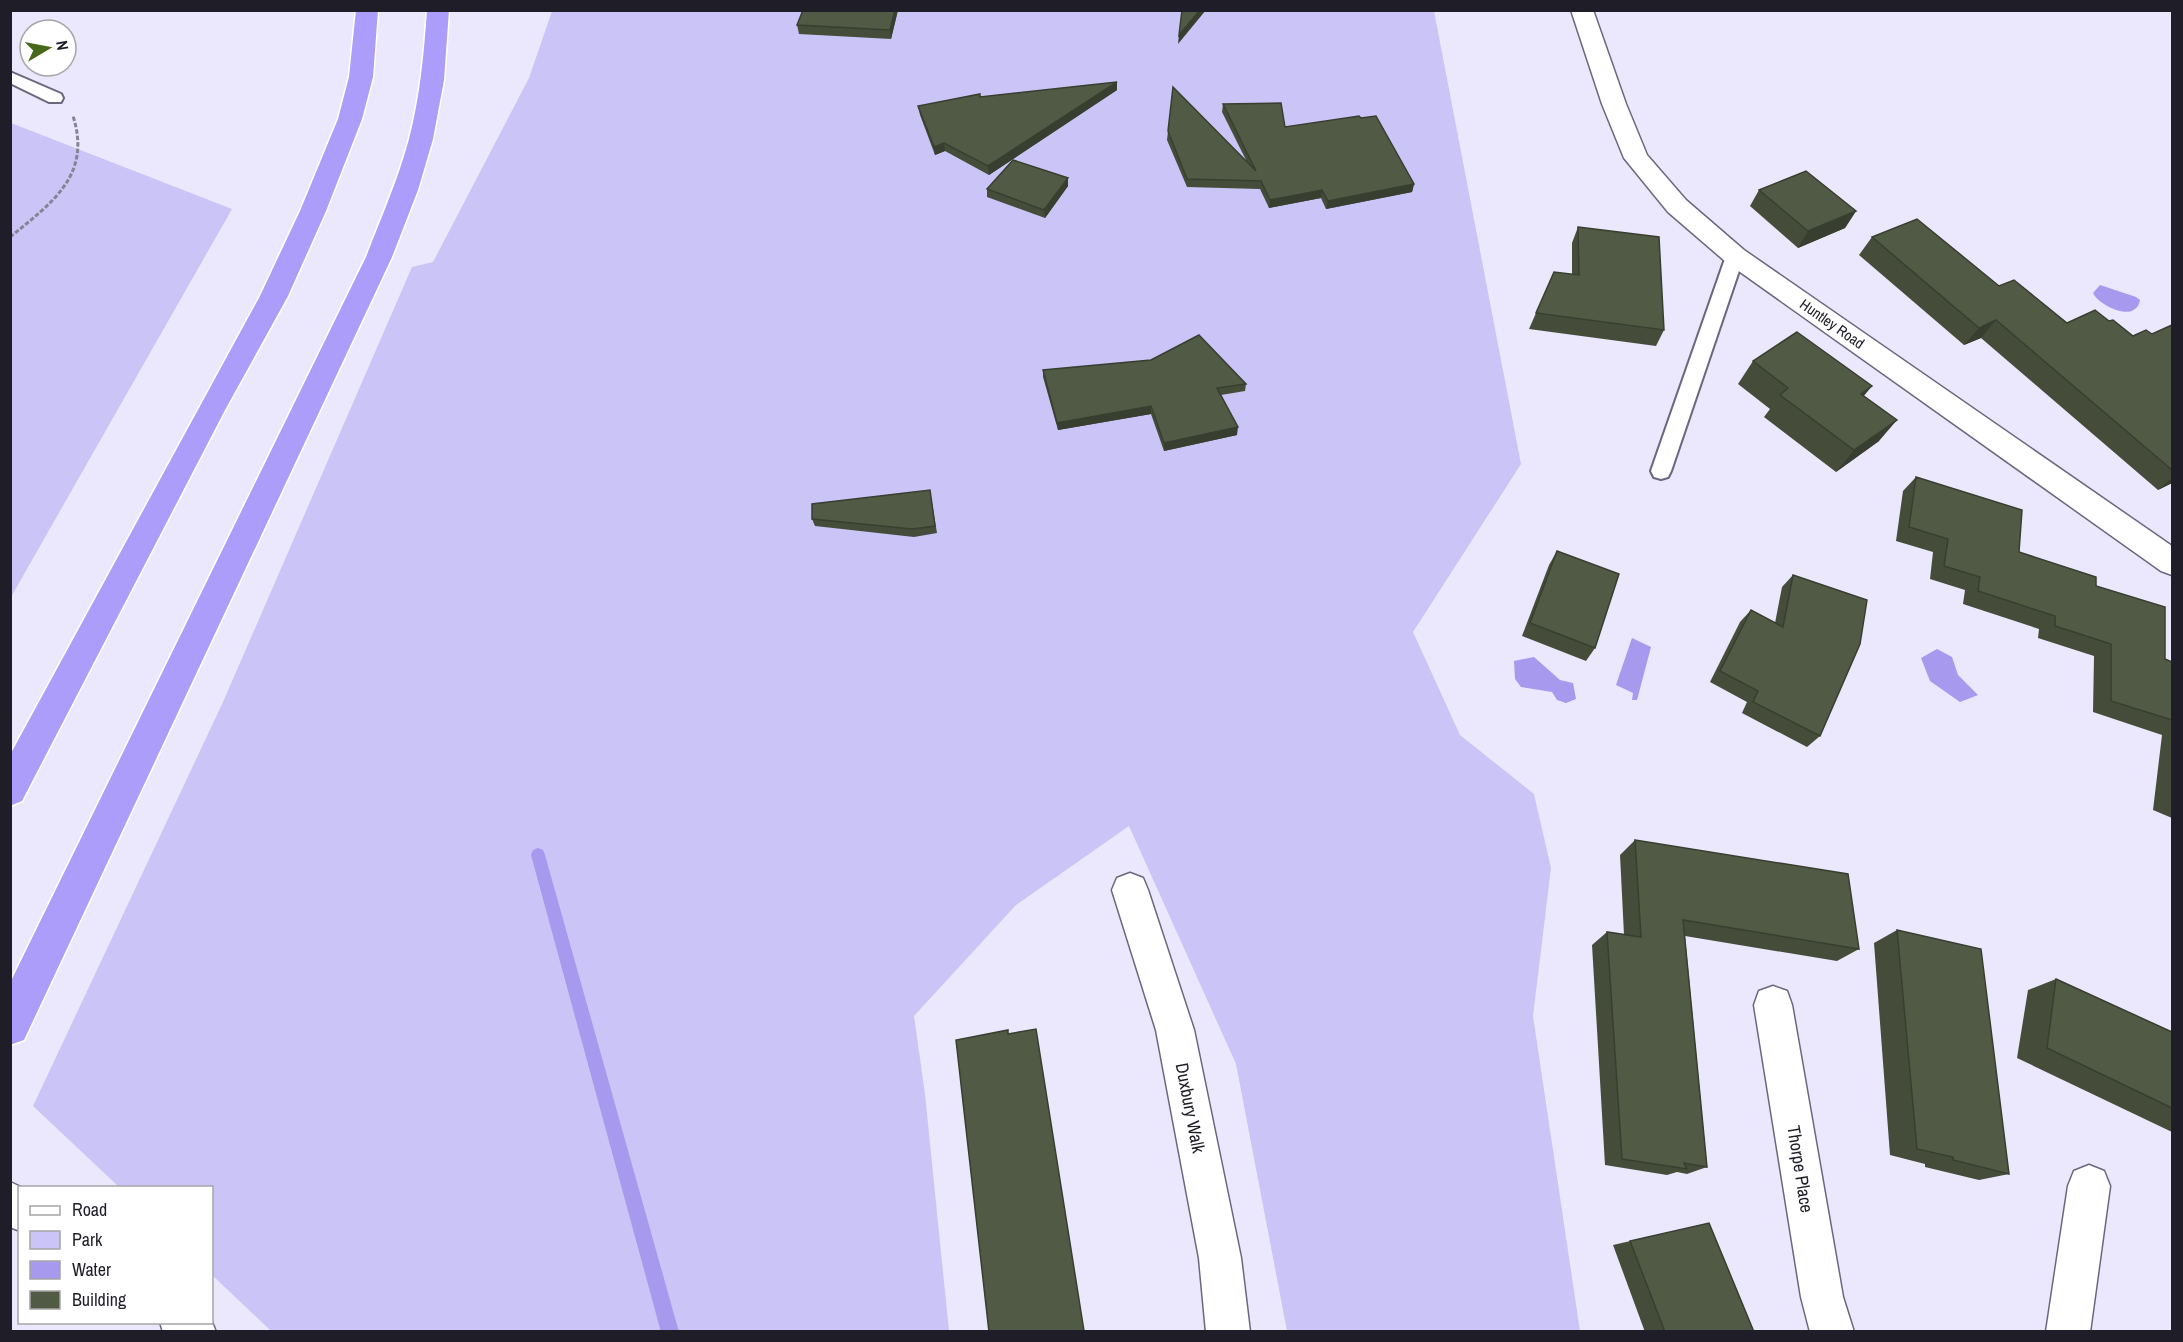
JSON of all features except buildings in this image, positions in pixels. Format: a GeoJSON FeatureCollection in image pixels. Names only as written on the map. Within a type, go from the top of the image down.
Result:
{"type":"FeatureCollection","features":[{"type":"Feature","properties":{"kind":"highway"},"geometry":{"type":"LineString","coordinates":[[10,790],[211,410],[274,296],[314,212],[350,119],[361,77],[367,10]]}},
{"type":"Feature","properties":{"kind":"highway"},"geometry":{"type":"LineString","coordinates":[[10,1026],[380,257],[408,180],[425,123],[435,58],[438,10]]}},
{"type":"Feature","properties":{"kind":"street","name":"Huntley Road"},"geometry":{"type":"LineString","coordinates":[[1582,10],[1614,104],[1636,158],[1677,206],[1736,256],[2172,562]]}},
{"type":"Feature","properties":{"kind":"street","name":"Duxbury Walk"},"geometry":{"type":"LineString","coordinates":[[1130,890],[1175,1030],[1220,1258],[1227,1332]]}},
{"type":"Feature","properties":{"kind":"street","name":"Thorpe Place"},"geometry":{"type":"LineString","coordinates":[[1773,1005],[1822,1297],[1832,1332]]}},
{"type":"Feature","properties":{"kind":"street"},"geometry":{"type":"LineString","coordinates":[[2068,1332],[2089,1186]]}},
{"type":"Feature","properties":{"kind":"lane"},"geometry":{"type":"LineString","coordinates":[[10,77],[55,98]]}},
{"type":"Feature","properties":{"kind":"lane"},"geometry":{"type":"LineString","coordinates":[[1661,471],[1736,256]]}},
{"type":"Feature","properties":{"kind":"path"},"geometry":{"type":"LineString","coordinates":[[10,237],[49,206],[73,177],[80,146],[75,118],[55,98]]}},
{"type":"Feature","properties":{"kind":"green space"},"geometry":{"type":"Polygon","coordinates":[[[552,11],[1434,11],[1521,464],[1413,632],[1460,735],[1534,794],[1551,868],[1533,1016],[1580,1331],[1287,1331],[1236,1064],[1129,826],[1016,905],[914,1016],[925,1094],[949,1331],[271,1331],[213,1276],[213,1186],[118,1186],[33,1106],[223,702],[412,267],[433,262],[529,78],[552,11]]]}},
{"type":"Feature","properties":{"kind":"green space"},"geometry":{"type":"Polygon","coordinates":[[[11,123],[232,209],[11,597],[11,123]]]}},
{"type":"Feature","properties":{"kind":"water"},"geometry":{"type":"Polygon","coordinates":[[[2100,285],[2136,297],[2140,300],[2137,307],[2125,312],[2102,303],[2093,293],[2100,285]]]}},
{"type":"Feature","properties":{"kind":"water"},"geometry":{"type":"Polygon","coordinates":[[[1632,638],[1651,647],[1637,700],[1632,700],[1633,693],[1616,685],[1632,638]]]}},
{"type":"Feature","properties":{"kind":"water"},"geometry":{"type":"Polygon","coordinates":[[[1937,649],[1952,657],[1958,675],[1978,695],[1960,702],[1930,681],[1921,658],[1937,649]]]}},
{"type":"Feature","properties":{"kind":"water"},"geometry":{"type":"Polygon","coordinates":[[[1534,657],[1560,680],[1573,683],[1576,699],[1566,703],[1557,700],[1552,692],[1521,687],[1515,679],[1514,661],[1534,657]]]}},
{"type":"Feature","properties":{"kind":"waterway"},"geometry":{"type":"LineString","coordinates":[[538,855],[670,1332]]}}]}
